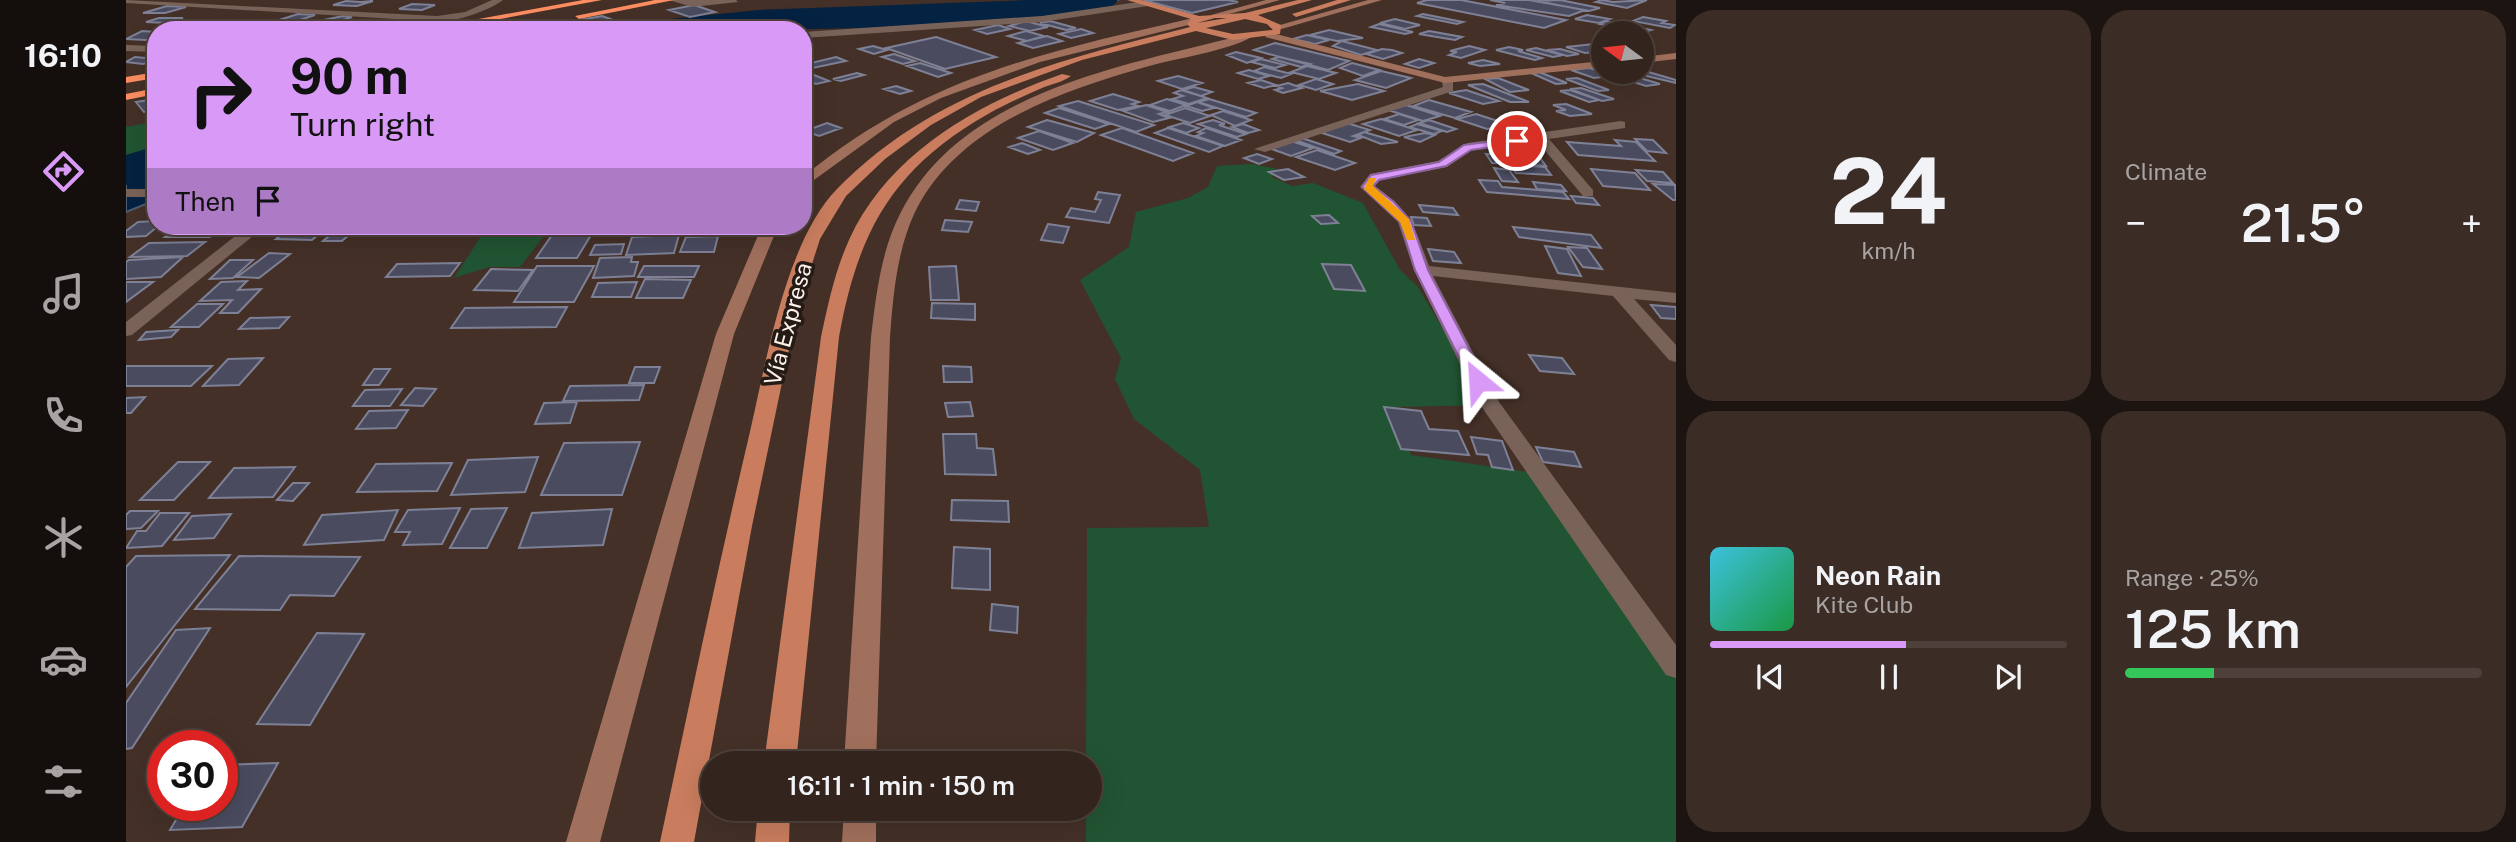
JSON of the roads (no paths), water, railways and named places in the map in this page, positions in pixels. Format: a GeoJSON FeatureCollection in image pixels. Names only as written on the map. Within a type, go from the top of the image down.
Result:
{"type":"FeatureCollection","features":[{"type":"Feature","properties":{"kind":"highway"},"geometry":{"type":"LineString","coordinates":[[476,21],[598,0]]}},
{"type":"Feature","properties":{"kind":"highway"},"geometry":{"type":"LineString","coordinates":[[566,18],[672,0]]}},
{"type":"Feature","properties":{"kind":"highway"},"geometry":{"type":"LineString","coordinates":[[126,80],[147,76]]}},
{"type":"Feature","properties":{"kind":"highway"},"geometry":{"type":"LineString","coordinates":[[126,97],[147,93]]}},
{"type":"Feature","properties":{"kind":"main road"},"geometry":{"type":"LineString","coordinates":[[1131,0],[1196,22],[1218,34],[1246,37]]}},
{"type":"Feature","properties":{"kind":"main road","name":"Vía Expresa"},"geometry":{"type":"LineString","coordinates":[[677,842],[740,526],[788,311],[811,239],[841,194],[880,156],[927,122],[977,95],[1078,58],[1215,15],[1276,0]]}},
{"type":"Feature","properties":{"kind":"main road","name":"Vía Expresa"},"geometry":{"type":"LineString","coordinates":[[812,177],[873,129],[942,92],[1040,57],[1196,22],[1245,16],[1308,0]]}},
{"type":"Feature","properties":{"kind":"main road","name":"Vía Expresa"},"geometry":{"type":"LineString","coordinates":[[781,751],[831,345],[845,267],[873,211],[909,166],[950,132],[1000,103],[1104,64],[1348,0]]}},
{"type":"Feature","properties":{"kind":"main road"},"geometry":{"type":"LineString","coordinates":[[1215,15],[1245,16],[1268,21],[1278,27],[1378,0]]}},
{"type":"Feature","properties":{"kind":"main road"},"geometry":{"type":"LineString","coordinates":[[861,751],[880,346],[888,274],[902,224],[923,187],[980,132],[1020,109],[1125,71],[1246,37],[1268,35],[1277,32],[1278,27]]}},
{"type":"Feature","properties":{"kind":"main road"},"geometry":{"type":"LineString","coordinates":[[1268,35],[1445,80],[1591,65]]}},
{"type":"Feature","properties":{"kind":"main road"},"geometry":{"type":"LineString","coordinates":[[1654,59],[1676,56]]}},
{"type":"Feature","properties":{"kind":"main road","name":"Vía Expresa"},"geometry":{"type":"LineString","coordinates":[[583,842],[725,334],[766,235]]}},
{"type":"Feature","properties":{"kind":"main road"},"geometry":{"type":"LineString","coordinates":[[772,842],[773,821]]}},
{"type":"Feature","properties":{"kind":"main road"},"geometry":{"type":"LineString","coordinates":[[859,842],[860,821]]}},
{"type":"Feature","properties":{"kind":"street"},"geometry":{"type":"LineString","coordinates":[[425,21],[467,14],[499,0]]}},
{"type":"Feature","properties":{"kind":"street"},"geometry":{"type":"LineString","coordinates":[[634,0],[644,5]]}},
{"type":"Feature","properties":{"kind":"street"},"geometry":{"type":"LineString","coordinates":[[672,0],[692,4],[734,2]]}},
{"type":"Feature","properties":{"kind":"street"},"geometry":{"type":"LineString","coordinates":[[126,3],[140,1],[437,19]]}},
{"type":"Feature","properties":{"kind":"street"},"geometry":{"type":"LineString","coordinates":[[812,34],[1042,19],[1145,4]]}},
{"type":"Feature","properties":{"kind":"street"},"geometry":{"type":"LineString","coordinates":[[126,48],[147,49]]}},
{"type":"Feature","properties":{"kind":"street"},"geometry":{"type":"LineString","coordinates":[[1260,149],[1449,89],[1450,86],[1445,80]]}},
{"type":"Feature","properties":{"kind":"street"},"geometry":{"type":"LineString","coordinates":[[1621,125],[1468,147],[1442,164],[1385,175],[1369,182],[1367,187],[1391,204],[1405,221],[1422,270],[1489,403],[1676,667]]}},
{"type":"Feature","properties":{"kind":"street"},"geometry":{"type":"LineString","coordinates":[[1541,137],[1588,193]]}},
{"type":"Feature","properties":{"kind":"street"},"geometry":{"type":"LineString","coordinates":[[126,193],[147,193]]}},
{"type":"Feature","properties":{"kind":"street"},"geometry":{"type":"LineString","coordinates":[[126,331],[246,235]]}},
{"type":"Feature","properties":{"kind":"street"},"geometry":{"type":"LineString","coordinates":[[1422,270],[1676,298]]}},
{"type":"Feature","properties":{"kind":"street"},"geometry":{"type":"LineString","coordinates":[[1619,292],[1676,356]]}},
{"type":"Feature","properties":{"kind":"water"},"geometry":{"type":"Polygon","coordinates":[[[1119,0],[1043,13],[913,23],[812,27],[812,21],[729,21],[931,15],[1046,8],[1119,0]]]}},
{"type":"Feature","properties":{"kind":"water"},"geometry":{"type":"Polygon","coordinates":[[[147,163],[147,204],[126,212],[126,171],[147,163]]]}},
{"type":"Feature","properties":{"kind":"waterway"},"geometry":{"type":"LineString","coordinates":[[729,21],[988,12],[1103,0]]}},
{"type":"Feature","properties":{"kind":"waterway"},"geometry":{"type":"LineString","coordinates":[[126,171],[147,163]]}}]}
